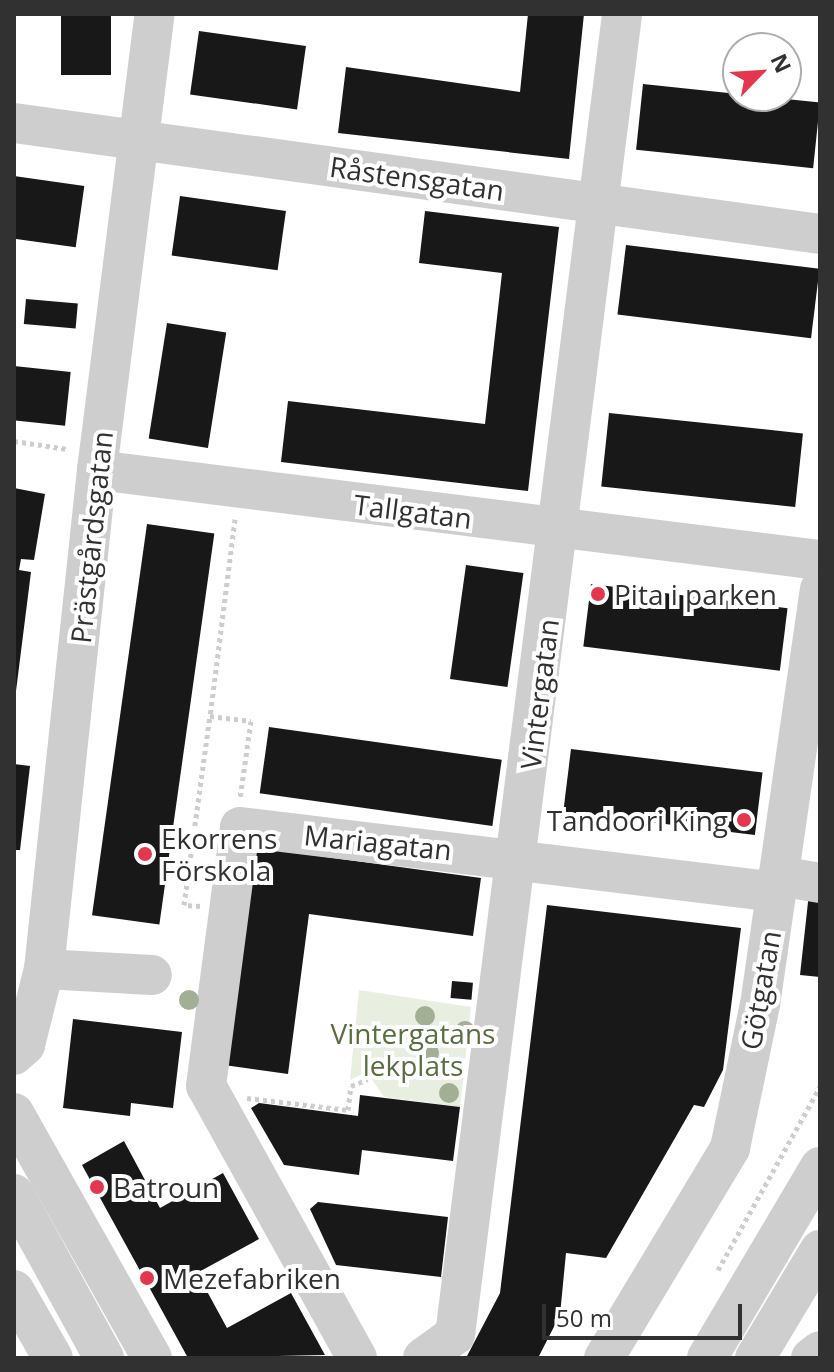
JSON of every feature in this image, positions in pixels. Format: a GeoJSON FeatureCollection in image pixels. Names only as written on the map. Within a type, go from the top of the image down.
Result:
{"type":"FeatureCollection","features":[{"type":"Feature","properties":{"kind":"street","name":"Prästgårdsgatan"},"geometry":{"type":"LineString","coordinates":[[14,1055],[25,1045],[44,969],[97,470],[155,14]]}},
{"type":"Feature","properties":{"kind":"street","name":"Vintergatan"},"geometry":{"type":"LineString","coordinates":[[423,1358],[455,1335],[561,527],[622,14]]}},
{"type":"Feature","properties":{"kind":"street","name":"Råstensgatan"},"geometry":{"type":"LineString","coordinates":[[14,123],[820,234]]}},
{"type":"Feature","properties":{"kind":"street","name":"Tallgatan"},"geometry":{"type":"LineString","coordinates":[[97,470],[239,491],[820,560]]}},
{"type":"Feature","properties":{"kind":"street","name":"Götgatan"},"geometry":{"type":"LineString","coordinates":[[604,1358],[730,1148],[760,1005],[820,589]]}},
{"type":"Feature","properties":{"kind":"street"},"geometry":{"type":"LineString","coordinates":[[240,827],[208,1090],[357,1358]]}},
{"type":"Feature","properties":{"kind":"street","name":"Mariagatan"},"geometry":{"type":"LineString","coordinates":[[240,827],[777,884],[820,883]]}},
{"type":"Feature","properties":{"kind":"street"},"geometry":{"type":"LineString","coordinates":[[44,969],[152,975]]}},
{"type":"Feature","properties":{"kind":"street"},"geometry":{"type":"LineString","coordinates":[[14,1113],[152,1358]]}},
{"type":"Feature","properties":{"kind":"street"},"geometry":{"type":"LineString","coordinates":[[707,1358],[820,1167]]}},
{"type":"Feature","properties":{"kind":"street"},"geometry":{"type":"LineString","coordinates":[[14,1194],[104,1358]]}},
{"type":"Feature","properties":{"kind":"street"},"geometry":{"type":"LineString","coordinates":[[755,1358],[820,1250]]}},
{"type":"Feature","properties":{"kind":"street"},"geometry":{"type":"LineString","coordinates":[[14,1290],[53,1358]]}},
{"type":"Feature","properties":{"kind":"street"},"geometry":{"type":"LineString","coordinates":[[811,1358],[820,1351]]}},
{"type":"Feature","properties":{"kind":"path"},"geometry":{"type":"LineString","coordinates":[[14,441],[65,447],[97,470]]}},
{"type":"Feature","properties":{"kind":"path"},"geometry":{"type":"LineString","coordinates":[[228,908],[184,905],[239,491]]}},
{"type":"Feature","properties":{"kind":"path"},"geometry":{"type":"LineString","coordinates":[[210,716],[251,721],[240,827]]}},
{"type":"Feature","properties":{"kind":"path"},"geometry":{"type":"LineString","coordinates":[[208,1090],[348,1110],[351,1086],[368,1079]]}},
{"type":"Feature","properties":{"kind":"path"},"geometry":{"type":"LineString","coordinates":[[709,1285],[820,1087]]}},
{"type":"Feature","properties":{"kind":"green space","name":"Vintergatans lekplats"},"geometry":{"type":"Polygon","coordinates":[[[359,990],[471,1007],[460,1107],[384,1097],[367,1072],[350,1080],[359,990]]]}},
{"type":"Feature","properties":{"kind":"building"},"geometry":{"type":"Polygon","coordinates":[[[61,14],[111,14],[111,75],[61,75],[61,14]]]}},
{"type":"Feature","properties":{"kind":"building"},"geometry":{"type":"Polygon","coordinates":[[[528,14],[584,14],[569,159],[338,133],[346,67],[520,92],[528,14]]]}},
{"type":"Feature","properties":{"kind":"building"},"geometry":{"type":"Polygon","coordinates":[[[199,31],[306,46],[297,109],[190,94],[199,31]]]}},
{"type":"Feature","properties":{"kind":"building"},"geometry":{"type":"Polygon","coordinates":[[[643,84],[722,92],[722,112],[802,112],[802,101],[820,103],[813,168],[636,150],[643,84]]]}},
{"type":"Feature","properties":{"kind":"building"},"geometry":{"type":"Polygon","coordinates":[[[14,176],[84,186],[76,247],[14,239],[14,176]]]}},
{"type":"Feature","properties":{"kind":"building"},"geometry":{"type":"Polygon","coordinates":[[[180,196],[286,211],[278,270],[172,255],[180,196]]]}},
{"type":"Feature","properties":{"kind":"building"},"geometry":{"type":"Polygon","coordinates":[[[425,211],[559,227],[528,491],[281,462],[288,401],[485,424],[502,273],[419,263],[425,211]]]}},
{"type":"Feature","properties":{"kind":"building"},"geometry":{"type":"Polygon","coordinates":[[[626,245],[820,269],[811,338],[617,314],[626,245]]]}},
{"type":"Feature","properties":{"kind":"building"},"geometry":{"type":"Polygon","coordinates":[[[26,299],[78,304],[76,328],[24,324],[26,299]]]}},
{"type":"Feature","properties":{"kind":"building"},"geometry":{"type":"Polygon","coordinates":[[[167,323],[226,332],[208,448],[149,439],[167,323]]]}},
{"type":"Feature","properties":{"kind":"building"},"geometry":{"type":"Polygon","coordinates":[[[14,366],[71,372],[65,426],[14,420],[14,366]]]}},
{"type":"Feature","properties":{"kind":"building"},"geometry":{"type":"Polygon","coordinates":[[[609,413],[803,433],[795,507],[601,487],[609,413]]]}},
{"type":"Feature","properties":{"kind":"building"},"geometry":{"type":"Polygon","coordinates":[[[14,488],[45,494],[34,560],[21,559],[19,570],[31,572],[16,691],[14,488]]]}},
{"type":"Feature","properties":{"kind":"building"},"geometry":{"type":"Polygon","coordinates":[[[147,524],[214,533],[159,925],[92,915],[147,524]]]}},
{"type":"Feature","properties":{"kind":"building"},"geometry":{"type":"Polygon","coordinates":[[[466,565],[523,573],[507,687],[450,679],[466,565]]]}},
{"type":"Feature","properties":{"kind":"building"},"geometry":{"type":"Polygon","coordinates":[[[591,584],[788,608],[780,671],[583,647],[591,584]]]}},
{"type":"Feature","properties":{"kind":"building"},"geometry":{"type":"Polygon","coordinates":[[[269,727],[502,760],[492,826],[260,793],[269,727]]]}},
{"type":"Feature","properties":{"kind":"building"},"geometry":{"type":"Polygon","coordinates":[[[571,749],[763,773],[755,835],[563,812],[571,749]]]}},
{"type":"Feature","properties":{"kind":"building"},"geometry":{"type":"Polygon","coordinates":[[[14,764],[30,766],[20,850],[14,850],[14,764]]]}},
{"type":"Feature","properties":{"kind":"building"},"geometry":{"type":"Polygon","coordinates":[[[253,847],[481,878],[473,936],[309,914],[288,1074],[224,1065],[253,847]]]}},
{"type":"Feature","properties":{"kind":"building"},"geometry":{"type":"Polygon","coordinates":[[[809,893],[820,894],[820,977],[800,975],[809,893]]]}},
{"type":"Feature","properties":{"kind":"building"},"geometry":{"type":"Polygon","coordinates":[[[547,905],[741,928],[723,1070],[704,1107],[694,1105],[606,1258],[566,1253],[560,1315],[538,1358],[466,1358],[500,1293],[547,905]]]}},
{"type":"Feature","properties":{"kind":"building"},"geometry":{"type":"Polygon","coordinates":[[[452,981],[473,983],[471,1000],[451,998],[452,981]]]}},
{"type":"Feature","properties":{"kind":"building"},"geometry":{"type":"Polygon","coordinates":[[[73,1019],[182,1032],[173,1108],[131,1103],[130,1116],[63,1108],[73,1019]]]}},
{"type":"Feature","properties":{"kind":"building"},"geometry":{"type":"Polygon","coordinates":[[[360,1095],[460,1107],[453,1161],[362,1150],[359,1175],[284,1165],[251,1108],[259,1103],[358,1116],[360,1095]]]}},
{"type":"Feature","properties":{"kind":"building"},"geometry":{"type":"Polygon","coordinates":[[[124,1141],[160,1208],[223,1173],[259,1239],[197,1273],[227,1328],[291,1293],[325,1355],[188,1358],[82,1165],[124,1141]]]}},
{"type":"Feature","properties":{"kind":"building"},"geometry":{"type":"Polygon","coordinates":[[[318,1202],[448,1217],[441,1277],[336,1265],[310,1209],[318,1202]]]}},
{"type":"Feature","properties":{"kind":"place","name":"Pita i parken"},"geometry":{"type":"Point","coordinates":[598,594]}},
{"type":"Feature","properties":{"kind":"place","name":"Tandoori King"},"geometry":{"type":"Point","coordinates":[744,820]}},
{"type":"Feature","properties":{"kind":"place","name":"Ekorrens Förskola"},"geometry":{"type":"Point","coordinates":[145,854]}},
{"type":"Feature","properties":{"kind":"place","name":"Batroun"},"geometry":{"type":"Point","coordinates":[97,1187]}},
{"type":"Feature","properties":{"kind":"place","name":"Mezefabriken"},"geometry":{"type":"Point","coordinates":[147,1278]}}]}
